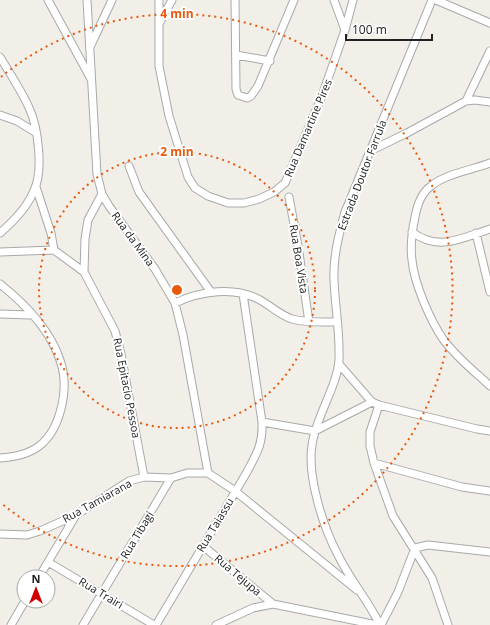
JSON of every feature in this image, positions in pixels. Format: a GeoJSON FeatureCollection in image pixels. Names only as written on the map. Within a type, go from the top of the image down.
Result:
{"type":"FeatureCollection","features":[{"type":"Feature","properties":{"kind":"street"},"geometry":{"type":"LineString","coordinates":[[48,0],[93,83]]}},
{"type":"Feature","properties":{"kind":"street","name":"Rua da Mina"},"geometry":{"type":"LineString","coordinates":[[87,0],[89,48],[93,83],[97,174],[102,194],[155,269],[175,303],[183,335],[208,473]]}},
{"type":"Feature","properties":{"kind":"street"},"geometry":{"type":"LineString","coordinates":[[89,48],[112,0]]}},
{"type":"Feature","properties":{"kind":"street","name":"Rua Damartine Pires"},"geometry":{"type":"LineString","coordinates":[[159,0],[159,66],[169,116],[188,177],[195,188],[208,196],[228,203],[244,203],[259,199],[274,192],[285,183],[322,96],[345,30],[353,0]]}},
{"type":"Feature","properties":{"kind":"street"},"geometry":{"type":"LineString","coordinates":[[160,22],[172,0]]}},
{"type":"Feature","properties":{"kind":"street"},"geometry":{"type":"LineString","coordinates":[[235,0],[236,90],[243,98],[251,96],[254,93],[270,61],[294,0]]}},
{"type":"Feature","properties":{"kind":"street"},"geometry":{"type":"LineString","coordinates":[[334,0],[345,30]]}},
{"type":"Feature","properties":{"kind":"street","name":"Estrada Doutor Farrula"},"geometry":{"type":"LineString","coordinates":[[379,625],[362,593],[338,556],[321,510],[312,470],[311,456],[315,431],[339,364],[340,342],[334,279],[338,237],[346,212],[370,151],[432,0]]}},
{"type":"Feature","properties":{"kind":"street"},"geometry":{"type":"LineString","coordinates":[[436,0],[490,23]]}},
{"type":"Feature","properties":{"kind":"street"},"geometry":{"type":"LineString","coordinates":[[466,101],[490,51]]}},
{"type":"Feature","properties":{"kind":"street"},"geometry":{"type":"LineString","coordinates":[[0,56],[30,110],[35,132],[38,166],[36,187],[51,233],[54,250],[0,252]]}},
{"type":"Feature","properties":{"kind":"street"},"geometry":{"type":"LineString","coordinates":[[236,56],[270,61]]}},
{"type":"Feature","properties":{"kind":"street"},"geometry":{"type":"LineString","coordinates":[[370,151],[466,101],[475,100],[490,102]]}},
{"type":"Feature","properties":{"kind":"street"},"geometry":{"type":"LineString","coordinates":[[0,115],[17,121],[35,132]]}},
{"type":"Feature","properties":{"kind":"street"},"geometry":{"type":"LineString","coordinates":[[490,163],[439,180],[429,186],[422,195],[416,209],[412,232],[412,260],[417,280],[430,314],[443,338],[459,357],[490,386]]}},
{"type":"Feature","properties":{"kind":"street"},"geometry":{"type":"LineString","coordinates":[[129,166],[139,192],[211,292]]}},
{"type":"Feature","properties":{"kind":"street"},"geometry":{"type":"LineString","coordinates":[[0,233],[22,210],[36,187]]}},
{"type":"Feature","properties":{"kind":"street"},"geometry":{"type":"LineString","coordinates":[[84,272],[85,239],[88,220],[102,194]]}},
{"type":"Feature","properties":{"kind":"street","name":"Rua Boa Vista"},"geometry":{"type":"LineString","coordinates":[[289,197],[309,322]]}},
{"type":"Feature","properties":{"kind":"street"},"geometry":{"type":"LineString","coordinates":[[412,232],[426,241],[440,243],[490,229]]}},
{"type":"Feature","properties":{"kind":"street"},"geometry":{"type":"LineString","coordinates":[[476,234],[490,292]]}},
{"type":"Feature","properties":{"kind":"street","name":"Rua Epitacio Pessoa"},"geometry":{"type":"LineString","coordinates":[[54,250],[84,272],[115,331],[121,354],[144,477]]}},
{"type":"Feature","properties":{"kind":"street"},"geometry":{"type":"LineString","coordinates":[[0,284],[42,328],[61,361],[64,396],[54,427],[47,439],[28,452],[18,456],[0,458]]}},
{"type":"Feature","properties":{"kind":"street"},"geometry":{"type":"LineString","coordinates":[[175,303],[188,297],[211,292],[231,292],[243,294],[259,300],[291,318],[309,322],[338,322]]}},
{"type":"Feature","properties":{"kind":"street","name":"Rua Taiassu"},"geometry":{"type":"LineString","coordinates":[[155,625],[259,450],[262,438],[262,422],[243,294]]}},
{"type":"Feature","properties":{"kind":"street"},"geometry":{"type":"LineString","coordinates":[[0,314],[31,315]]}},
{"type":"Feature","properties":{"kind":"street"},"geometry":{"type":"LineString","coordinates":[[339,364],[376,404],[471,428],[490,431]]}},
{"type":"Feature","properties":{"kind":"street"},"geometry":{"type":"LineString","coordinates":[[262,422],[315,431],[376,404]]}},
{"type":"Feature","properties":{"kind":"street"},"geometry":{"type":"LineString","coordinates":[[376,404],[370,432],[370,446],[374,463],[393,516],[415,548],[432,578],[448,625]]}},
{"type":"Feature","properties":{"kind":"street"},"geometry":{"type":"LineString","coordinates":[[374,463],[462,487],[490,491]]}},
{"type":"Feature","properties":{"kind":"street"},"geometry":{"type":"LineString","coordinates":[[171,478],[187,473],[208,473],[235,491],[362,593]]}},
{"type":"Feature","properties":{"kind":"street","name":"Rua Tamiarana"},"geometry":{"type":"LineString","coordinates":[[0,534],[27,535],[40,531],[76,515],[117,487],[144,477],[171,478]]}},
{"type":"Feature","properties":{"kind":"street","name":"Rua Tibagi"},"geometry":{"type":"LineString","coordinates":[[83,625],[171,478]]}},
{"type":"Feature","properties":{"kind":"street"},"geometry":{"type":"LineString","coordinates":[[44,569],[76,515]]}},
{"type":"Feature","properties":{"kind":"street"},"geometry":{"type":"LineString","coordinates":[[415,548],[428,545],[490,552]]}},
{"type":"Feature","properties":{"kind":"street","name":"Rua Tejupa"},"geometry":{"type":"LineString","coordinates":[[203,546],[273,604]]}},
{"type":"Feature","properties":{"kind":"street"},"geometry":{"type":"LineString","coordinates":[[216,625],[253,608],[273,604],[379,625],[398,592],[415,548]]}},
{"type":"Feature","properties":{"kind":"street"},"geometry":{"type":"LineString","coordinates":[[326,563],[338,556]]}},
{"type":"Feature","properties":{"kind":"street","name":"Rua Trairi"},"geometry":{"type":"LineString","coordinates":[[48,562],[155,625]]}},
{"type":"Feature","properties":{"kind":"street"},"geometry":{"type":"LineString","coordinates":[[11,625],[20,609]]}}]}
